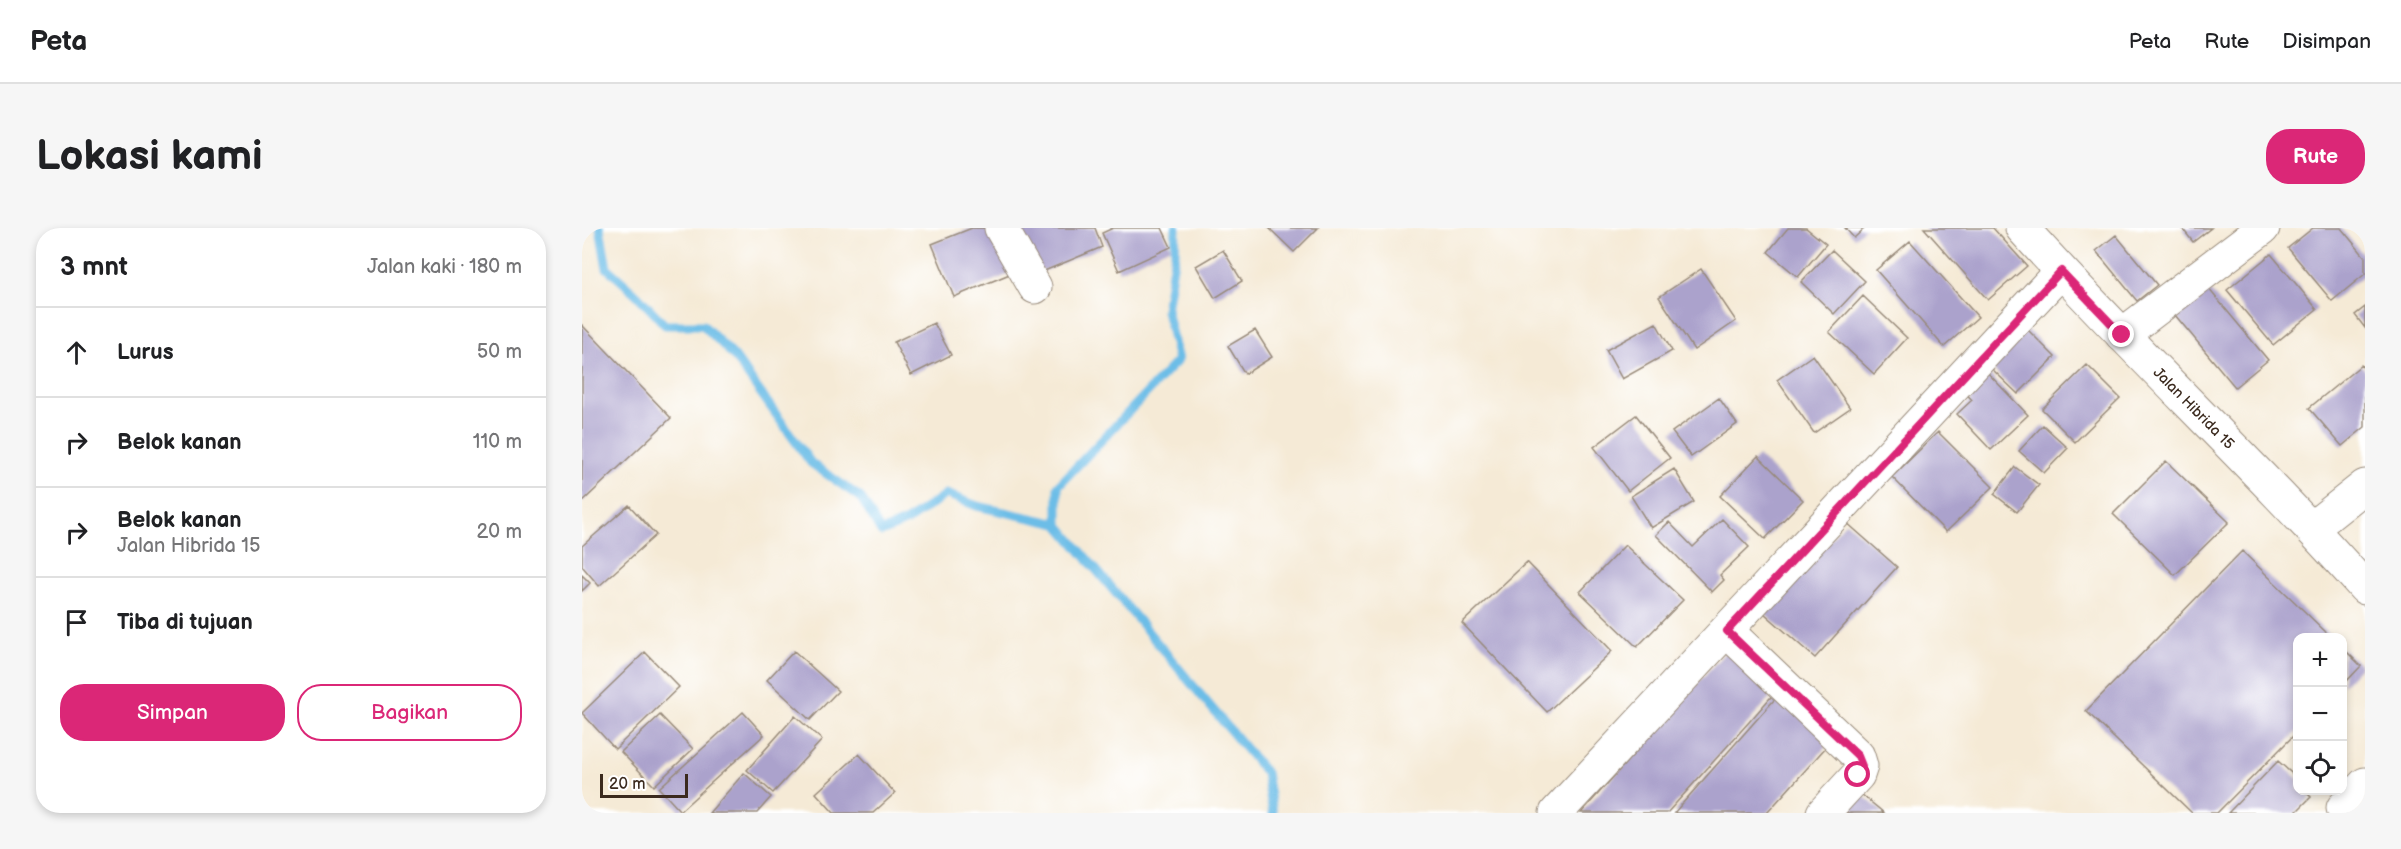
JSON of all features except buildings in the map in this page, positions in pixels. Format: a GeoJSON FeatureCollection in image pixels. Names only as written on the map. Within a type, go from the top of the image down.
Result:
{"type":"FeatureCollection","features":[{"type":"Feature","properties":{"kind":"street"},"geometry":{"type":"LineString","coordinates":[[1001,228],[1035,287]]}},
{"type":"Feature","properties":{"kind":"street","name":"Jalan Hibrida 15"},"geometry":{"type":"LineString","coordinates":[[2022,228],[2122,335],[2312,528],[2365,588]]}},
{"type":"Feature","properties":{"kind":"street"},"geometry":{"type":"LineString","coordinates":[[2122,335],[2263,228]]}},
{"type":"Feature","properties":{"kind":"street"},"geometry":{"type":"LineString","coordinates":[[1556,813],[2061,271]]}},
{"type":"Feature","properties":{"kind":"street"},"geometry":{"type":"LineString","coordinates":[[2312,528],[2365,486]]}},
{"type":"Feature","properties":{"kind":"street"},"geometry":{"type":"LineString","coordinates":[[1727,631],[1858,756],[1862,766],[1858,775],[1822,813]]}},
{"type":"Feature","properties":{"kind":"street"},"geometry":{"type":"LineString","coordinates":[[2343,808],[2365,784]]}},
{"type":"Feature","properties":{"kind":"waterway"},"geometry":{"type":"LineString","coordinates":[[600,228],[607,268],[665,325],[703,325],[734,356],[811,463],[861,498],[881,532],[907,521],[946,494],[977,506],[1058,524]]}},
{"type":"Feature","properties":{"kind":"waterway"},"geometry":{"type":"LineString","coordinates":[[1176,228],[1175,253],[1166,310],[1178,360],[1058,486],[1058,524],[1266,773],[1273,813]]}},
{"type":"Feature","properties":{"kind":"route"},"geometry":{"type":"LineString","coordinates":[[1858,775],[1862,766],[1858,756],[1727,631],[2061,271],[2122,335]]}}]}
